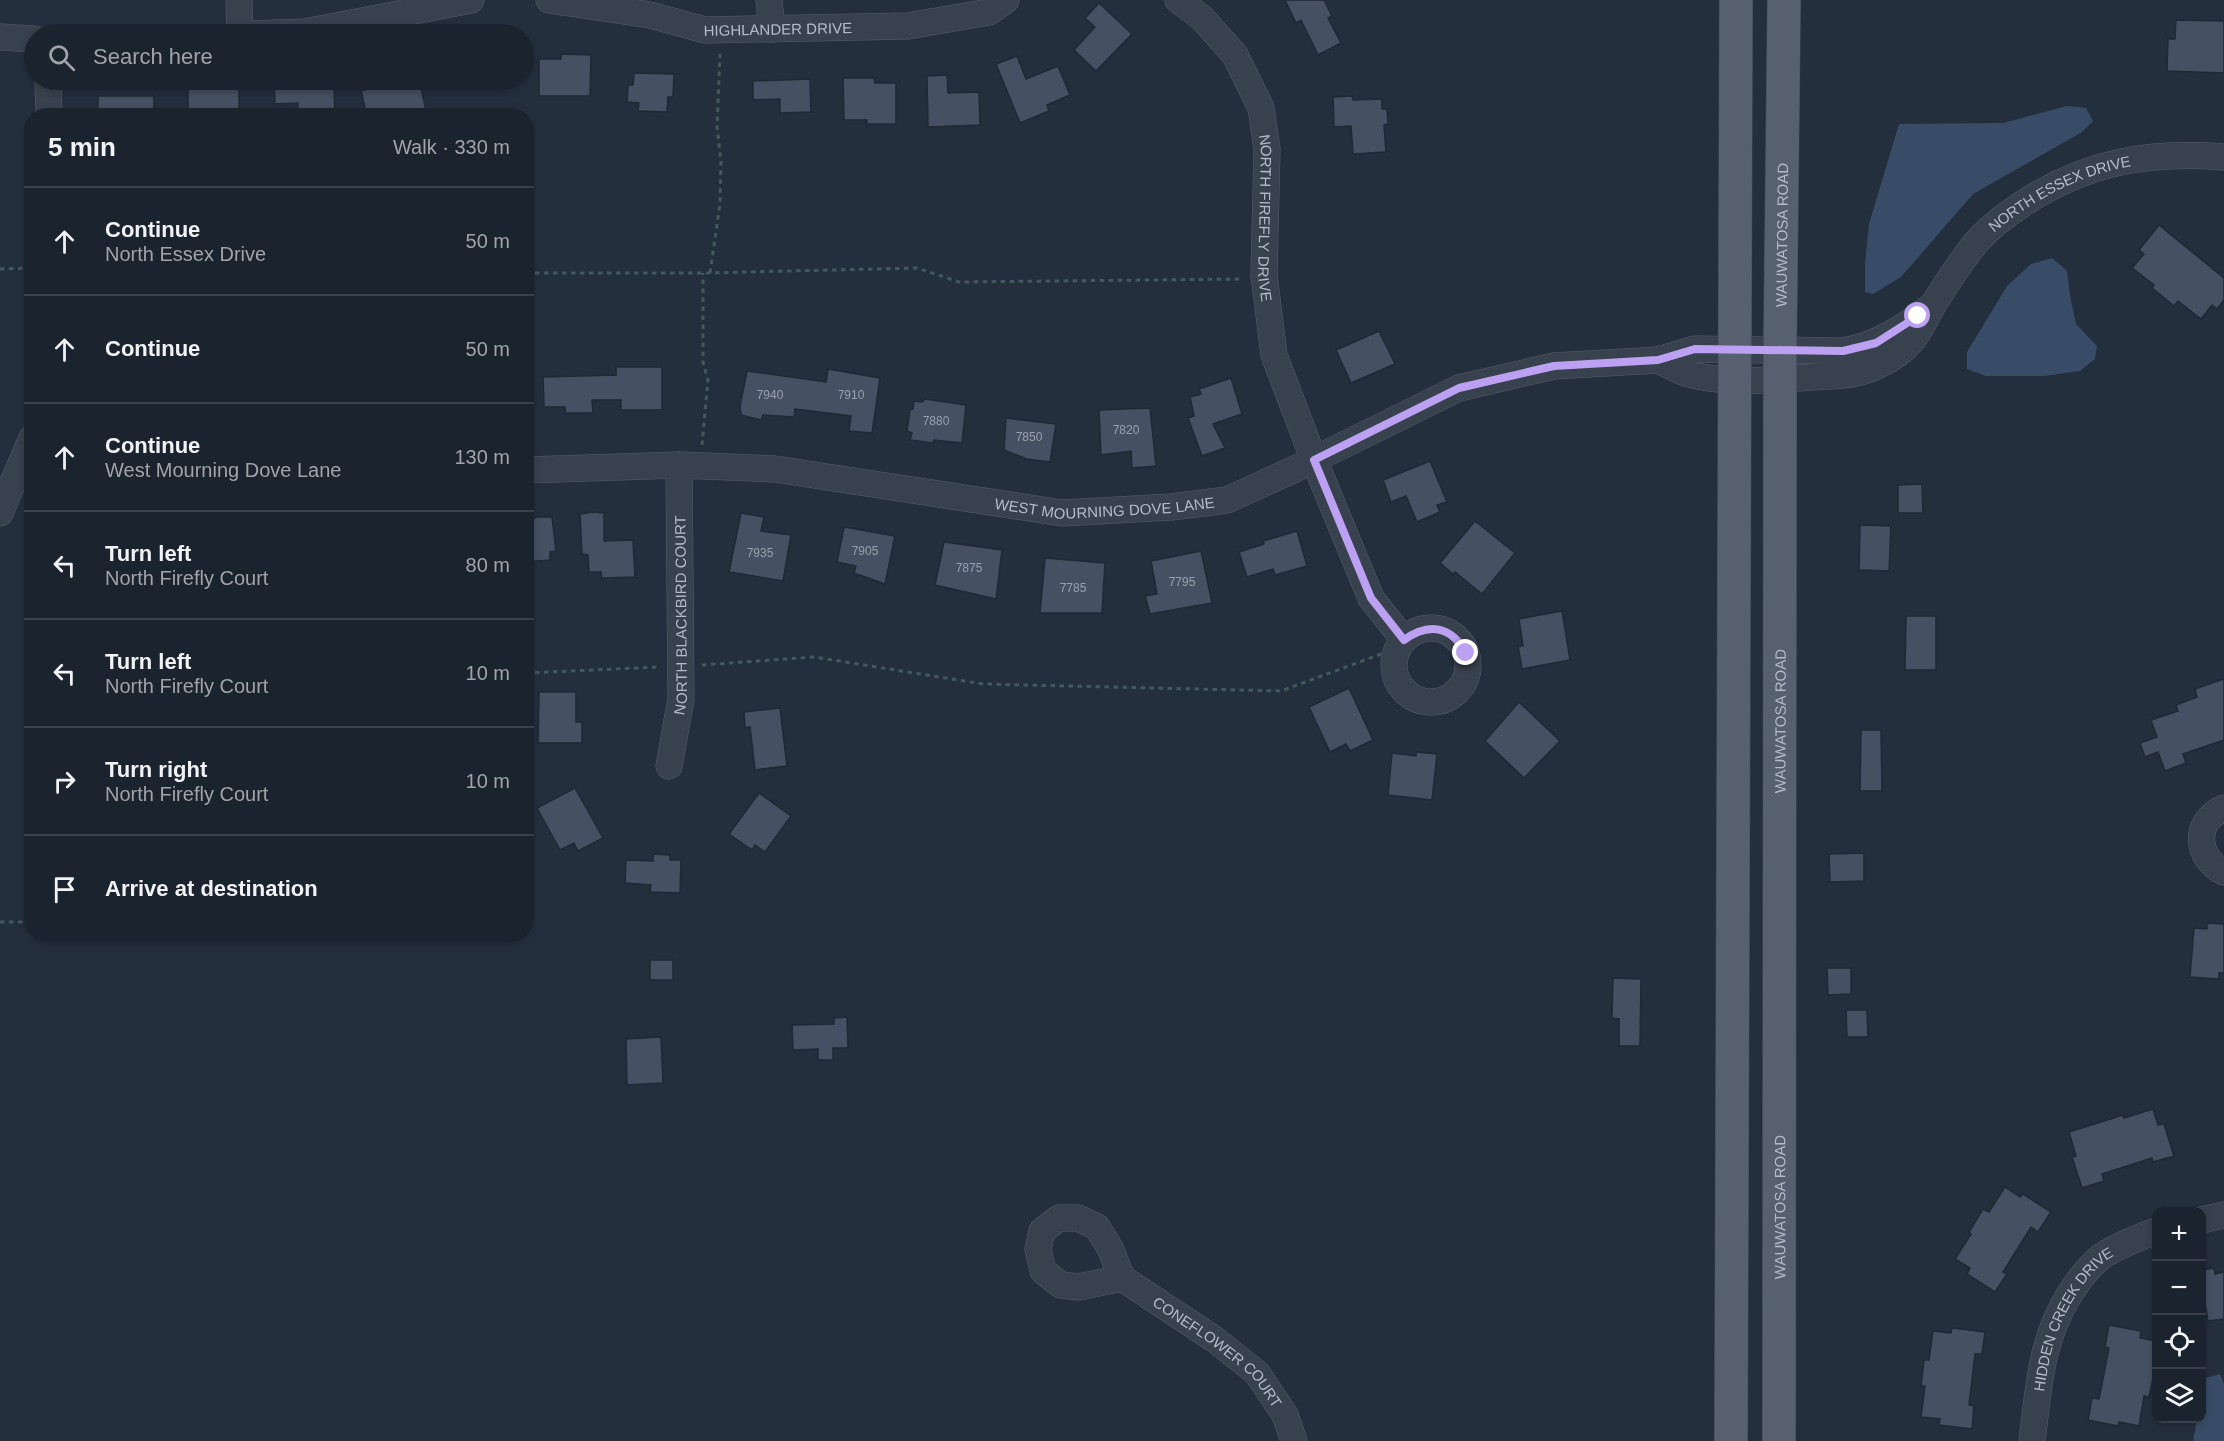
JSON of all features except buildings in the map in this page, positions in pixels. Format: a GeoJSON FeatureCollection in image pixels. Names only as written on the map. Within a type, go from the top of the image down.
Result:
{"type":"FeatureCollection","features":[{"type":"Feature","properties":{"kind":"main road"},"geometry":{"type":"LineString","coordinates":[[1731,1441],[1736,0]]}},
{"type":"Feature","properties":{"kind":"main road","name":"WAUWATOSA ROAD"},"geometry":{"type":"LineString","coordinates":[[1779,1441],[1780,366],[1784,0]]}},
{"type":"Feature","properties":{"kind":"street"},"geometry":{"type":"LineString","coordinates":[[239,0],[241,24]]}},
{"type":"Feature","properties":{"kind":"street"},"geometry":{"type":"LineString","coordinates":[[346,24],[471,0]]}},
{"type":"Feature","properties":{"kind":"street","name":"HIGHLANDER DRIVE"},"geometry":{"type":"LineString","coordinates":[[549,0],[650,15],[667,9],[705,30],[908,26],[988,12],[1006,0]]}},
{"type":"Feature","properties":{"kind":"street"},"geometry":{"type":"LineString","coordinates":[[769,0],[772,29]]}},
{"type":"Feature","properties":{"kind":"street","name":"NORTH FIREFLY DRIVE"},"geometry":{"type":"LineString","coordinates":[[1178,0],[1202,18],[1235,55],[1261,108],[1267,149],[1265,278],[1274,355],[1371,598],[1400,647]]}},
{"type":"Feature","properties":{"kind":"street"},"geometry":{"type":"LineString","coordinates":[[0,37],[24,38]]}},
{"type":"Feature","properties":{"kind":"street"},"geometry":{"type":"LineString","coordinates":[[48,90],[49,108]]}},
{"type":"Feature","properties":{"kind":"street","name":"NORTH ESSEX DRIVE"},"geometry":{"type":"LineString","coordinates":[[1734,365],[1780,366],[1848,375],[1865,371],[1885,362],[1915,338],[1934,304],[1971,249],[1982,237],[2003,217],[2055,184],[2096,167],[2139,158],[2181,155],[2224,157]]}},
{"type":"Feature","properties":{"kind":"street","name":"WEST MOURNING DOVE LANE"},"geometry":{"type":"LineString","coordinates":[[534,470],[691,465],[775,469],[1062,513],[1171,507],[1227,500],[1314,460],[1459,388],[1554,366],[1658,360],[1695,349],[1734,365]]}},
{"type":"Feature","properties":{"kind":"street"},"geometry":{"type":"LineString","coordinates":[[0,513],[24,456]]}},
{"type":"Feature","properties":{"kind":"street","name":"NORTH BLACKBIRD COURT"},"geometry":{"type":"LineString","coordinates":[[669,766],[681,699],[691,465]]}},
{"type":"Feature","properties":{"kind":"street"},"geometry":{"type":"LineString","coordinates":[[2224,808],[2209,818],[2203,828],[2201,839],[2208,861],[2224,872]]}},
{"type":"Feature","properties":{"kind":"street"},"geometry":{"type":"LineString","coordinates":[[2206,1219],[2224,1215]]}},
{"type":"Feature","properties":{"kind":"street","name":"HIDDEN CREEK DRIVE"},"geometry":{"type":"LineString","coordinates":[[2032,1441],[2043,1359],[2056,1317],[2078,1280],[2100,1258],[2131,1240],[2152,1233]]}},
{"type":"Feature","properties":{"kind":"street","name":"CONEFLOWER COURT"},"geometry":{"type":"LineString","coordinates":[[1122,1278],[1214,1339],[1257,1373],[1285,1415],[1294,1441]]}},
{"type":"Feature","properties":{"kind":"path"},"geometry":{"type":"LineString","coordinates":[[710,273],[720,204],[721,163],[717,126],[720,54]]}},
{"type":"Feature","properties":{"kind":"path"},"geometry":{"type":"LineString","coordinates":[[0,269],[24,268]]}},
{"type":"Feature","properties":{"kind":"path"},"geometry":{"type":"LineString","coordinates":[[534,273],[710,273],[917,268],[959,282],[1265,278]]}},
{"type":"Feature","properties":{"kind":"path"},"geometry":{"type":"LineString","coordinates":[[691,465],[702,443],[708,380],[703,362],[703,273]]}},
{"type":"Feature","properties":{"kind":"path"},"geometry":{"type":"LineString","coordinates":[[534,673],[814,657],[983,684],[1281,691],[1400,647]]}},
{"type":"Feature","properties":{"kind":"path"},"geometry":{"type":"LineString","coordinates":[[0,922],[24,922]]}},
{"type":"Feature","properties":{"kind":"water"},"geometry":{"type":"Polygon","coordinates":[[[2067,106],[2086,108],[2093,121],[2082,132],[1973,194],[1901,277],[1873,294],[1865,292],[1869,224],[1899,124],[2003,123],[2067,106]]]}},
{"type":"Feature","properties":{"kind":"water"},"geometry":{"type":"Polygon","coordinates":[[[2052,258],[2067,271],[2076,324],[2097,346],[2095,359],[2080,371],[2044,376],[1986,376],[1967,369],[1967,352],[2007,286],[2031,264],[2052,258]]]}},
{"type":"Feature","properties":{"kind":"water"},"geometry":{"type":"Polygon","coordinates":[[[2220,1374],[2224,1384],[2224,1441],[2193,1441],[2196,1423],[2206,1423],[2206,1378],[2220,1374]]]}},
{"type":"Feature","properties":{"kind":"route"},"geometry":{"type":"LineString","coordinates":[[1466,653],[1460,642],[1439,629],[1414,632],[1404,640],[1371,598],[1314,460],[1459,388],[1554,366],[1658,360],[1695,349],[1843,351],[1859,349],[1889,336],[1918,316]]}}]}
